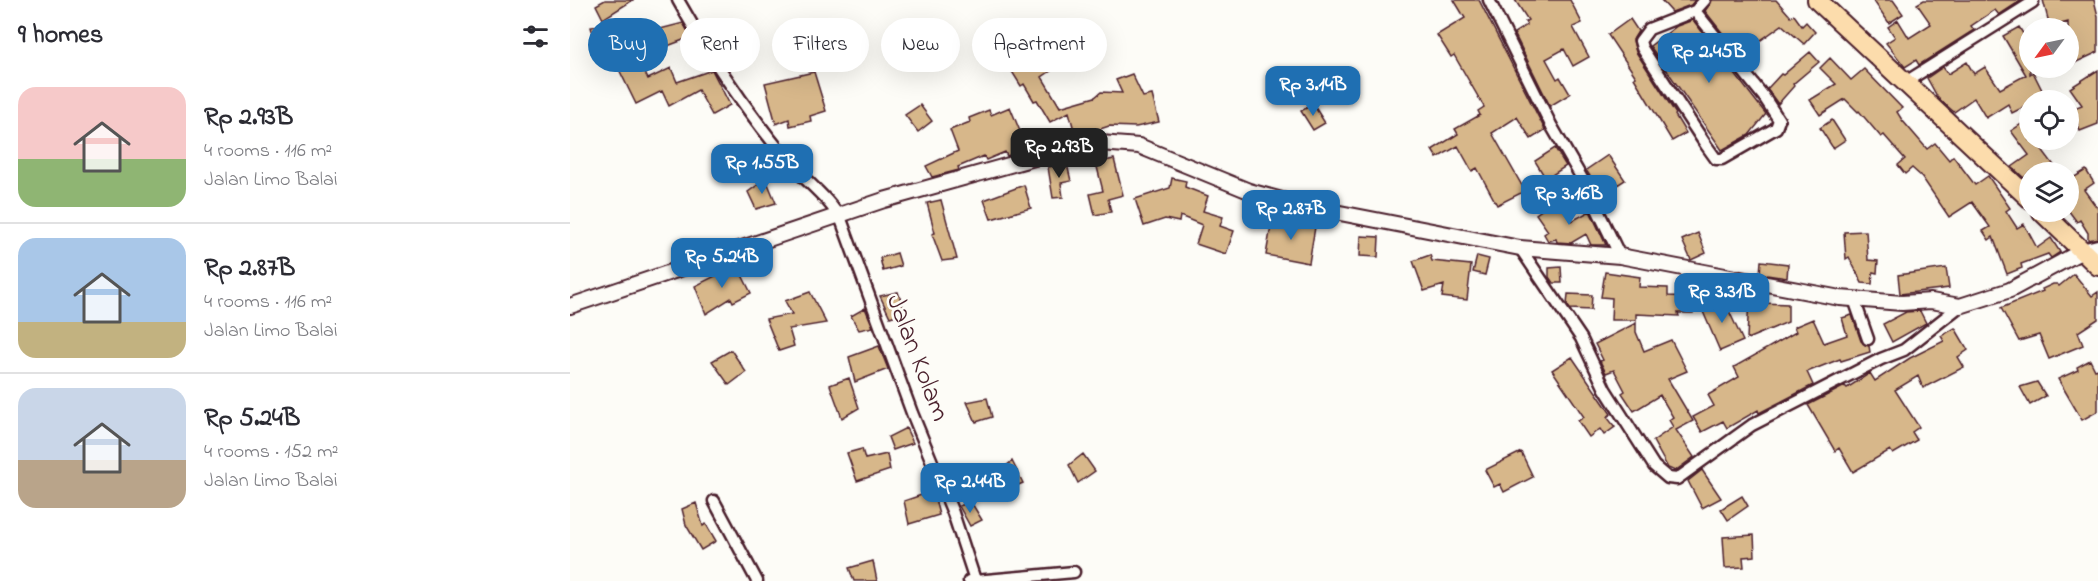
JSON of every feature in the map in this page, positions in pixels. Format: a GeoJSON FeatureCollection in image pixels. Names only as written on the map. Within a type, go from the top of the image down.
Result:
{"type":"FeatureCollection","features":[{"type":"Feature","properties":{"kind":"highway"},"geometry":{"type":"LineString","coordinates":[[1817,0],[2019,189]]}},
{"type":"Feature","properties":{"kind":"highway"},"geometry":{"type":"LineString","coordinates":[[2055,222],[2090,249],[2098,266]]}},
{"type":"Feature","properties":{"kind":"street"},"geometry":{"type":"LineString","coordinates":[[678,0],[755,120],[789,163],[838,215]]}},
{"type":"Feature","properties":{"kind":"street"},"geometry":{"type":"LineString","coordinates":[[1489,0],[1620,256]]}},
{"type":"Feature","properties":{"kind":"street"},"geometry":{"type":"LineString","coordinates":[[1695,11],[1779,120],[1776,128],[1722,159],[1716,159],[1711,152],[1642,48],[1640,41],[1649,28],[1695,11],[1705,0]]}},
{"type":"Feature","properties":{"kind":"street"},"geometry":{"type":"LineString","coordinates":[[1904,83],[2033,2]]}},
{"type":"Feature","properties":{"kind":"street"},"geometry":{"type":"LineString","coordinates":[[570,306],[884,200],[1100,142],[1139,146],[1156,151],[1230,184],[1274,199],[1520,248],[1620,256],[1740,280],[1854,299],[1902,303],[1931,301],[1960,306]]}},
{"type":"Feature","properties":{"kind":"street","name":"Jalan Kolam"},"geometry":{"type":"LineString","coordinates":[[838,215],[912,413],[953,513],[973,580]]}},
{"type":"Feature","properties":{"kind":"street"},"geometry":{"type":"LineString","coordinates":[[1520,248],[1581,338],[1605,389],[1654,465],[1668,478],[1677,479],[1752,425],[1881,359],[1904,350],[1960,306],[2010,290],[2090,249]]}},
{"type":"Feature","properties":{"kind":"street"},"geometry":{"type":"LineString","coordinates":[[1854,299],[1869,339]]}},
{"type":"Feature","properties":{"kind":"street"},"geometry":{"type":"LineString","coordinates":[[714,501],[757,581]]}},
{"type":"Feature","properties":{"kind":"street"},"geometry":{"type":"LineString","coordinates":[[973,580],[1074,572]]}},
{"type":"Feature","properties":{"kind":"building"},"geometry":{"type":"Polygon","coordinates":[[[605,0],[633,0],[605,18],[596,5],[605,0]]]}},
{"type":"Feature","properties":{"kind":"building"},"geometry":{"type":"Polygon","coordinates":[[[1454,0],[1479,0],[1545,130],[1531,139],[1517,117],[1492,133],[1525,191],[1497,205],[1477,168],[1472,171],[1458,146],[1437,158],[1432,150],[1458,134],[1455,129],[1480,115],[1478,111],[1484,107],[1454,55],[1451,57],[1437,35],[1465,18],[1454,0]]]}},
{"type":"Feature","properties":{"kind":"building"},"geometry":{"type":"Polygon","coordinates":[[[1515,0],[1570,0],[1582,23],[1573,27],[1589,57],[1573,66],[1564,49],[1546,59],[1557,79],[1560,77],[1570,94],[1550,106],[1514,33],[1527,25],[1525,22],[1528,20],[1515,0]]]}},
{"type":"Feature","properties":{"kind":"building"},"geometry":{"type":"Polygon","coordinates":[[[1661,0],[1695,0],[1691,5],[1672,12],[1661,0]]]}},
{"type":"Feature","properties":{"kind":"building"},"geometry":{"type":"Polygon","coordinates":[[[1712,0],[1776,0],[1791,17],[1794,15],[1802,26],[1806,22],[1815,32],[1804,44],[1782,25],[1750,48],[1757,60],[1749,66],[1750,68],[1705,11],[1712,0]]]}},
{"type":"Feature","properties":{"kind":"building"},"geometry":{"type":"Polygon","coordinates":[[[1873,0],[1893,0],[1903,14],[1889,23],[1873,0]]]}},
{"type":"Feature","properties":{"kind":"building"},"geometry":{"type":"Polygon","coordinates":[[[1924,0],[2022,0],[1999,15],[1995,10],[1971,26],[1974,30],[1919,65],[1916,60],[1905,67],[1886,43],[1895,37],[1888,27],[1898,20],[1909,38],[1931,24],[1917,4],[1924,0]]]}},
{"type":"Feature","properties":{"kind":"building"},"geometry":{"type":"Polygon","coordinates":[[[2043,0],[2094,0],[2098,16],[2098,52],[2079,61],[2079,18],[2048,18],[2043,0]]]}},
{"type":"Feature","properties":{"kind":"building"},"geometry":{"type":"Polygon","coordinates":[[[1630,19],[1638,31],[1633,40],[1636,52],[1686,133],[1672,141],[1634,78],[1636,77],[1608,35],[1630,19]]]}},
{"type":"Feature","properties":{"kind":"building"},"geometry":{"type":"Polygon","coordinates":[[[1693,20],[1766,114],[1749,135],[1722,150],[1650,46],[1677,26],[1693,20]]]}},
{"type":"Feature","properties":{"kind":"building"},"geometry":{"type":"Polygon","coordinates":[[[680,24],[680,41],[668,46],[668,27],[680,24]]]}},
{"type":"Feature","properties":{"kind":"building"},"geometry":{"type":"Polygon","coordinates":[[[2019,27],[2019,63],[2003,36],[2019,27]]]}},
{"type":"Feature","properties":{"kind":"building"},"geometry":{"type":"Polygon","coordinates":[[[1810,52],[1819,62],[1793,84],[1794,86],[1778,104],[1767,89],[1781,74],[1783,75],[1810,52]]]}},
{"type":"Feature","properties":{"kind":"building"},"geometry":{"type":"Polygon","coordinates":[[[1830,58],[1851,80],[1864,69],[1902,108],[1897,112],[1927,149],[1935,143],[1949,160],[1953,156],[1975,185],[1988,176],[2010,208],[2006,211],[2017,228],[2024,224],[2037,248],[2051,238],[2060,252],[2051,258],[2048,254],[2021,264],[2022,268],[2007,274],[1993,237],[1989,240],[1983,231],[1990,227],[1972,202],[1949,217],[1922,177],[1912,168],[1905,174],[1898,165],[1905,159],[1884,135],[1881,137],[1859,111],[1845,99],[1820,115],[1810,100],[1836,84],[1820,68],[1830,58]]]}},
{"type":"Feature","properties":{"kind":"building"},"geometry":{"type":"Polygon","coordinates":[[[1967,62],[1974,74],[1985,67],[2000,89],[2020,78],[2036,78],[2042,90],[2019,90],[2019,110],[2012,113],[2008,104],[1986,118],[1974,98],[1954,112],[1938,98],[1927,78],[1943,67],[1948,74],[1967,62]]]}},
{"type":"Feature","properties":{"kind":"building"},"geometry":{"type":"Polygon","coordinates":[[[671,68],[677,82],[706,72],[713,72],[730,105],[712,115],[698,90],[669,106],[662,91],[636,104],[620,72],[644,72],[648,79],[668,72],[671,68]]]}},
{"type":"Feature","properties":{"kind":"building"},"geometry":{"type":"Polygon","coordinates":[[[2098,70],[2098,124],[2080,131],[2079,106],[2082,105],[2079,101],[2079,90],[2070,88],[2098,70]]]}},
{"type":"Feature","properties":{"kind":"building"},"geometry":{"type":"Polygon","coordinates":[[[814,72],[826,111],[810,116],[811,121],[790,126],[789,119],[776,124],[765,83],[814,72]]]}},
{"type":"Feature","properties":{"kind":"building"},"geometry":{"type":"Polygon","coordinates":[[[1012,72],[1049,72],[1042,77],[1060,107],[1095,97],[1101,92],[1122,93],[1116,80],[1132,74],[1143,97],[1152,95],[1159,122],[1136,127],[1109,126],[1076,137],[1069,112],[1050,122],[1037,100],[1034,101],[1024,84],[1021,86],[1012,72]]]}},
{"type":"Feature","properties":{"kind":"building"},"geometry":{"type":"Polygon","coordinates":[[[1313,104],[1325,123],[1313,130],[1301,111],[1313,104]]]}},
{"type":"Feature","properties":{"kind":"building"},"geometry":{"type":"Polygon","coordinates":[[[920,105],[932,121],[918,132],[905,115],[920,105]]]}},
{"type":"Feature","properties":{"kind":"building"},"geometry":{"type":"Polygon","coordinates":[[[1010,107],[1027,148],[1007,156],[1005,152],[986,160],[984,156],[958,167],[959,170],[932,177],[926,166],[958,151],[950,130],[970,122],[969,118],[989,110],[991,115],[1010,107]]]}},
{"type":"Feature","properties":{"kind":"building"},"geometry":{"type":"Polygon","coordinates":[[[1832,120],[1845,140],[1833,148],[1820,128],[1832,120]]]}},
{"type":"Feature","properties":{"kind":"building"},"geometry":{"type":"Polygon","coordinates":[[[2019,126],[2019,142],[2011,131],[2019,126]]]}},
{"type":"Feature","properties":{"kind":"building"},"geometry":{"type":"Polygon","coordinates":[[[1555,148],[1566,166],[1546,179],[1535,161],[1555,148]]]}},
{"type":"Feature","properties":{"kind":"building"},"geometry":{"type":"Polygon","coordinates":[[[2025,150],[2042,150],[2052,162],[2019,162],[2029,155],[2025,150]]]}},
{"type":"Feature","properties":{"kind":"building"},"geometry":{"type":"Polygon","coordinates":[[[1608,155],[1625,180],[1602,195],[1586,170],[1608,155]]]}},
{"type":"Feature","properties":{"kind":"building"},"geometry":{"type":"Polygon","coordinates":[[[1114,159],[1123,195],[1108,199],[1111,212],[1095,215],[1090,194],[1103,191],[1096,163],[1114,159]]]}},
{"type":"Feature","properties":{"kind":"building"},"geometry":{"type":"Polygon","coordinates":[[[2019,162],[2019,173],[2012,167],[2019,162]]]}},
{"type":"Feature","properties":{"kind":"building"},"geometry":{"type":"Polygon","coordinates":[[[1067,164],[1071,181],[1061,183],[1063,197],[1053,198],[1048,167],[1067,164]]]}},
{"type":"Feature","properties":{"kind":"building"},"geometry":{"type":"Polygon","coordinates":[[[2086,170],[2094,183],[2084,190],[2098,209],[2098,238],[2088,240],[2088,233],[2079,221],[2079,174],[2086,170]]]}},
{"type":"Feature","properties":{"kind":"building"},"geometry":{"type":"Polygon","coordinates":[[[1172,178],[1186,181],[1185,187],[1208,196],[1203,211],[1223,217],[1220,226],[1234,231],[1226,254],[1196,244],[1202,225],[1180,216],[1179,222],[1165,219],[1144,226],[1135,199],[1170,188],[1172,178]]]}},
{"type":"Feature","properties":{"kind":"building"},"geometry":{"type":"Polygon","coordinates":[[[766,179],[776,203],[756,209],[748,192],[766,179]]]}},
{"type":"Feature","properties":{"kind":"building"},"geometry":{"type":"Polygon","coordinates":[[[1024,185],[1031,208],[991,219],[984,200],[1024,185]]]}},
{"type":"Feature","properties":{"kind":"building"},"geometry":{"type":"Polygon","coordinates":[[[1557,199],[1572,221],[1590,211],[1606,245],[1591,245],[1586,234],[1571,243],[1557,242],[1556,239],[1548,241],[1544,234],[1548,231],[1536,214],[1557,199]]]}},
{"type":"Feature","properties":{"kind":"building"},"geometry":{"type":"Polygon","coordinates":[[[941,200],[957,259],[942,261],[932,234],[935,233],[927,203],[941,200]]]}},
{"type":"Feature","properties":{"kind":"building"},"geometry":{"type":"Polygon","coordinates":[[[1272,220],[1315,227],[1309,263],[1266,255],[1272,220]]]}},
{"type":"Feature","properties":{"kind":"building"},"geometry":{"type":"Polygon","coordinates":[[[1866,231],[1868,260],[1878,261],[1877,273],[1873,272],[1872,284],[1862,283],[1849,257],[1846,259],[1844,232],[1866,231]]]}},
{"type":"Feature","properties":{"kind":"building"},"geometry":{"type":"Polygon","coordinates":[[[1698,233],[1706,253],[1691,260],[1682,240],[1698,233]]]}},
{"type":"Feature","properties":{"kind":"building"},"geometry":{"type":"Polygon","coordinates":[[[1361,236],[1379,237],[1378,257],[1360,256],[1361,236]]]}},
{"type":"Feature","properties":{"kind":"building"},"geometry":{"type":"Polygon","coordinates":[[[897,253],[901,266],[883,271],[880,258],[897,253]]]}},
{"type":"Feature","properties":{"kind":"building"},"geometry":{"type":"Polygon","coordinates":[[[1430,255],[1432,261],[1471,265],[1467,300],[1442,297],[1444,285],[1424,291],[1413,261],[1430,255]]]}},
{"type":"Feature","properties":{"kind":"building"},"geometry":{"type":"Polygon","coordinates":[[[1477,256],[1489,259],[1485,275],[1473,272],[1477,256]]]}},
{"type":"Feature","properties":{"kind":"building"},"geometry":{"type":"Polygon","coordinates":[[[1761,261],[1788,264],[1787,278],[1760,274],[1761,261]]]}},
{"type":"Feature","properties":{"kind":"building"},"geometry":{"type":"Polygon","coordinates":[[[737,265],[751,293],[733,302],[731,298],[706,314],[695,286],[737,265]]]}},
{"type":"Feature","properties":{"kind":"building"},"geometry":{"type":"Polygon","coordinates":[[[1561,267],[1562,283],[1553,283],[1549,277],[1549,268],[1561,267]]]}},
{"type":"Feature","properties":{"kind":"building"},"geometry":{"type":"Polygon","coordinates":[[[1946,268],[1949,288],[1900,294],[1898,275],[1946,268]]]}},
{"type":"Feature","properties":{"kind":"building"},"geometry":{"type":"Polygon","coordinates":[[[1605,272],[1640,277],[1639,287],[1668,288],[1668,296],[1693,297],[1693,313],[1678,313],[1679,316],[1636,314],[1636,320],[1611,320],[1612,298],[1601,297],[1605,272]]]}},
{"type":"Feature","properties":{"kind":"building"},"geometry":{"type":"Polygon","coordinates":[[[2074,274],[2092,296],[2098,292],[2098,319],[2078,332],[2083,345],[2049,359],[2039,335],[2019,341],[2001,308],[2043,291],[2042,289],[2053,284],[2059,286],[2074,274]]]}},
{"type":"Feature","properties":{"kind":"building"},"geometry":{"type":"Polygon","coordinates":[[[810,292],[826,323],[789,329],[794,346],[779,351],[766,319],[792,314],[785,301],[810,292]]]}},
{"type":"Feature","properties":{"kind":"building"},"geometry":{"type":"Polygon","coordinates":[[[898,292],[905,312],[890,317],[880,296],[898,292]]]}},
{"type":"Feature","properties":{"kind":"building"},"geometry":{"type":"Polygon","coordinates":[[[1568,294],[1592,295],[1591,310],[1570,309],[1567,305],[1568,294]]]}},
{"type":"Feature","properties":{"kind":"building"},"geometry":{"type":"Polygon","coordinates":[[[1749,296],[1761,297],[1761,303],[1788,304],[1788,322],[1747,339],[1749,296]]]}},
{"type":"Feature","properties":{"kind":"building"},"geometry":{"type":"Polygon","coordinates":[[[1723,298],[1743,341],[1720,351],[1701,307],[1723,298]]]}},
{"type":"Feature","properties":{"kind":"building"},"geometry":{"type":"Polygon","coordinates":[[[865,308],[873,327],[859,330],[851,316],[865,308]]]}},
{"type":"Feature","properties":{"kind":"building"},"geometry":{"type":"Polygon","coordinates":[[[1920,311],[1926,323],[1892,342],[1883,324],[1906,312],[1920,311]]]}},
{"type":"Feature","properties":{"kind":"building"},"geometry":{"type":"Polygon","coordinates":[[[1852,315],[1861,341],[1869,346],[1870,352],[1841,361],[1840,359],[1807,372],[1813,385],[1759,413],[1758,410],[1727,428],[1723,421],[1702,432],[1693,417],[1714,406],[1708,395],[1739,377],[1734,367],[1796,332],[1794,327],[1813,319],[1824,343],[1847,335],[1842,318],[1852,315]]]}},
{"type":"Feature","properties":{"kind":"building"},"geometry":{"type":"Polygon","coordinates":[[[1636,323],[1636,332],[1644,351],[1671,340],[1687,371],[1668,379],[1693,421],[1676,430],[1694,457],[1675,471],[1668,468],[1653,441],[1673,427],[1669,420],[1673,417],[1660,395],[1634,411],[1622,393],[1625,391],[1614,370],[1606,373],[1600,361],[1603,360],[1595,344],[1636,323]]]}},
{"type":"Feature","properties":{"kind":"building"},"geometry":{"type":"Polygon","coordinates":[[[1955,328],[1968,350],[1958,357],[1964,367],[1923,388],[1918,376],[1895,390],[1919,427],[1912,432],[1917,440],[1893,454],[1890,450],[1853,472],[1839,448],[1835,451],[1808,405],[1845,386],[1847,388],[1870,373],[1875,381],[1910,358],[1944,341],[1941,336],[1955,328]]]}},
{"type":"Feature","properties":{"kind":"building"},"geometry":{"type":"Polygon","coordinates":[[[879,346],[888,369],[855,382],[849,357],[879,346]]]}},
{"type":"Feature","properties":{"kind":"building"},"geometry":{"type":"Polygon","coordinates":[[[731,350],[746,372],[729,385],[712,361],[731,350]]]}},
{"type":"Feature","properties":{"kind":"building"},"geometry":{"type":"Polygon","coordinates":[[[1572,357],[1611,414],[1607,417],[1615,427],[1604,435],[1600,429],[1589,437],[1578,421],[1584,417],[1552,370],[1572,357]]]}},
{"type":"Feature","properties":{"kind":"building"},"geometry":{"type":"Polygon","coordinates":[[[2090,360],[2095,370],[2098,369],[2098,411],[2082,420],[2058,379],[2078,370],[2077,367],[2090,360]]]}},
{"type":"Feature","properties":{"kind":"building"},"geometry":{"type":"Polygon","coordinates":[[[849,378],[859,408],[842,418],[830,385],[849,378]]]}},
{"type":"Feature","properties":{"kind":"building"},"geometry":{"type":"Polygon","coordinates":[[[2037,382],[2046,396],[2030,405],[2020,387],[2037,382]]]}},
{"type":"Feature","properties":{"kind":"building"},"geometry":{"type":"Polygon","coordinates":[[[987,398],[992,417],[976,422],[967,402],[987,398]]]}},
{"type":"Feature","properties":{"kind":"building"},"geometry":{"type":"Polygon","coordinates":[[[906,428],[913,443],[893,450],[888,437],[906,428]]]}},
{"type":"Feature","properties":{"kind":"building"},"geometry":{"type":"Polygon","coordinates":[[[862,449],[865,459],[887,454],[890,470],[857,481],[847,453],[862,449]]]}},
{"type":"Feature","properties":{"kind":"building"},"geometry":{"type":"Polygon","coordinates":[[[1521,452],[1533,477],[1504,492],[1500,484],[1494,487],[1485,470],[1521,452]]]}},
{"type":"Feature","properties":{"kind":"building"},"geometry":{"type":"Polygon","coordinates":[[[1083,454],[1095,471],[1078,483],[1069,465],[1083,454]]]}},
{"type":"Feature","properties":{"kind":"building"},"geometry":{"type":"Polygon","coordinates":[[[1012,461],[1023,483],[1004,491],[997,474],[1012,461]]]}},
{"type":"Feature","properties":{"kind":"building"},"geometry":{"type":"Polygon","coordinates":[[[1702,470],[1721,498],[1702,508],[1688,481],[1702,470]]]}},
{"type":"Feature","properties":{"kind":"building"},"geometry":{"type":"Polygon","coordinates":[[[933,491],[939,515],[909,524],[904,501],[933,491]]]}},
{"type":"Feature","properties":{"kind":"building"},"geometry":{"type":"Polygon","coordinates":[[[1742,496],[1748,506],[1728,520],[1721,509],[1742,496]]]}},
{"type":"Feature","properties":{"kind":"building"},"geometry":{"type":"Polygon","coordinates":[[[971,502],[982,520],[970,526],[959,506],[971,502]]]}},
{"type":"Feature","properties":{"kind":"building"},"geometry":{"type":"Polygon","coordinates":[[[696,503],[703,526],[706,524],[716,541],[701,550],[686,525],[682,509],[696,503]]]}},
{"type":"Feature","properties":{"kind":"building"},"geometry":{"type":"Polygon","coordinates":[[[1754,535],[1755,556],[1743,557],[1744,567],[1725,568],[1723,537],[1754,535]]]}},
{"type":"Feature","properties":{"kind":"building"},"geometry":{"type":"Polygon","coordinates":[[[873,561],[877,581],[854,581],[849,568],[873,561]]]}}]}
